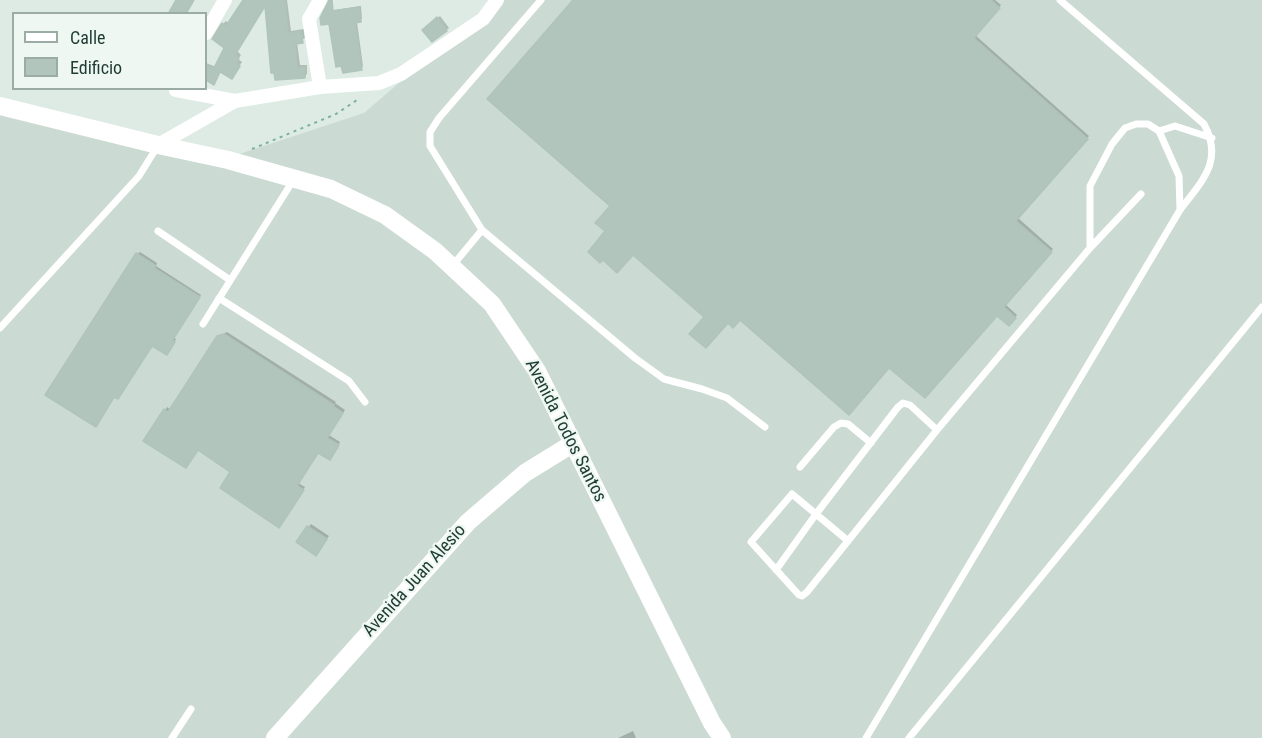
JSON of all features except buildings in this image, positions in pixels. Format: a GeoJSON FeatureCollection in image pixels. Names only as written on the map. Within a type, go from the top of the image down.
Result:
{"type":"FeatureCollection","features":[{"type":"Feature","properties":{"kind":"street"},"geometry":{"type":"LineString","coordinates":[[207,31],[225,0]]}},
{"type":"Feature","properties":{"kind":"street"},"geometry":{"type":"LineString","coordinates":[[320,0],[309,19],[320,87]]}},
{"type":"Feature","properties":{"kind":"street"},"geometry":{"type":"LineString","coordinates":[[158,146],[235,101],[320,87],[379,83],[401,74],[483,19],[497,0]]}},
{"type":"Feature","properties":{"kind":"street"},"geometry":{"type":"LineString","coordinates":[[185,90],[235,101]]}},
{"type":"Feature","properties":{"kind":"street","name":"Avenida Todos Santos"},"geometry":{"type":"LineString","coordinates":[[0,106],[158,146],[228,160],[331,189],[385,215],[435,250],[492,304],[537,371],[712,723],[722,738]]}},
{"type":"Feature","properties":{"kind":"street","name":"Avenida Juan Alesio"},"geometry":{"type":"LineString","coordinates":[[275,738],[468,522],[525,472],[572,444]]}},
{"type":"Feature","properties":{"kind":"lane"},"geometry":{"type":"LineString","coordinates":[[541,0],[439,118],[430,132],[430,146],[482,230],[635,358],[664,379],[727,398],[765,427]]}},
{"type":"Feature","properties":{"kind":"lane"},"geometry":{"type":"LineString","coordinates":[[866,738],[1180,210],[1208,174],[1213,153],[1212,138],[1204,124],[1060,0]]}},
{"type":"Feature","properties":{"kind":"lane"},"geometry":{"type":"LineString","coordinates":[[1090,249],[1090,186],[1112,144],[1125,128],[1136,124],[1148,124],[1159,131],[1179,176],[1180,210]]}},
{"type":"Feature","properties":{"kind":"lane"},"geometry":{"type":"LineString","coordinates":[[1159,131],[1175,126],[1212,138]]}},
{"type":"Feature","properties":{"kind":"lane"},"geometry":{"type":"LineString","coordinates":[[0,328],[140,176],[158,146]]}},
{"type":"Feature","properties":{"kind":"lane"},"geometry":{"type":"LineString","coordinates":[[203,324],[294,178]]}},
{"type":"Feature","properties":{"kind":"lane"},"geometry":{"type":"LineString","coordinates":[[847,540],[792,494],[753,539],[752,545],[802,596],[1090,249],[1141,194]]}},
{"type":"Feature","properties":{"kind":"lane"},"geometry":{"type":"LineString","coordinates":[[452,267],[482,230]]}},
{"type":"Feature","properties":{"kind":"lane"},"geometry":{"type":"LineString","coordinates":[[158,231],[230,280]]}},
{"type":"Feature","properties":{"kind":"lane"},"geometry":{"type":"LineString","coordinates":[[219,298],[350,381],[365,402]]}},
{"type":"Feature","properties":{"kind":"lane"},"geometry":{"type":"LineString","coordinates":[[909,738],[1262,307]]}},
{"type":"Feature","properties":{"kind":"lane"},"geometry":{"type":"LineString","coordinates":[[776,570],[816,514],[903,403],[910,405],[938,430]]}},
{"type":"Feature","properties":{"kind":"lane"},"geometry":{"type":"LineString","coordinates":[[800,467],[834,427],[841,423],[848,424],[871,442]]}},
{"type":"Feature","properties":{"kind":"lane"},"geometry":{"type":"LineString","coordinates":[[172,738],[191,709]]}},
{"type":"Feature","properties":{"kind":"path"},"geometry":{"type":"LineString","coordinates":[[228,160],[336,114],[379,83]]}},
{"type":"Feature","properties":{"kind":"shaded area"},"geometry":{"type":"Polygon","coordinates":[[[496,0],[1262,0],[1262,738],[0,738],[0,107],[212,163],[364,113],[496,0]]]}}]}
